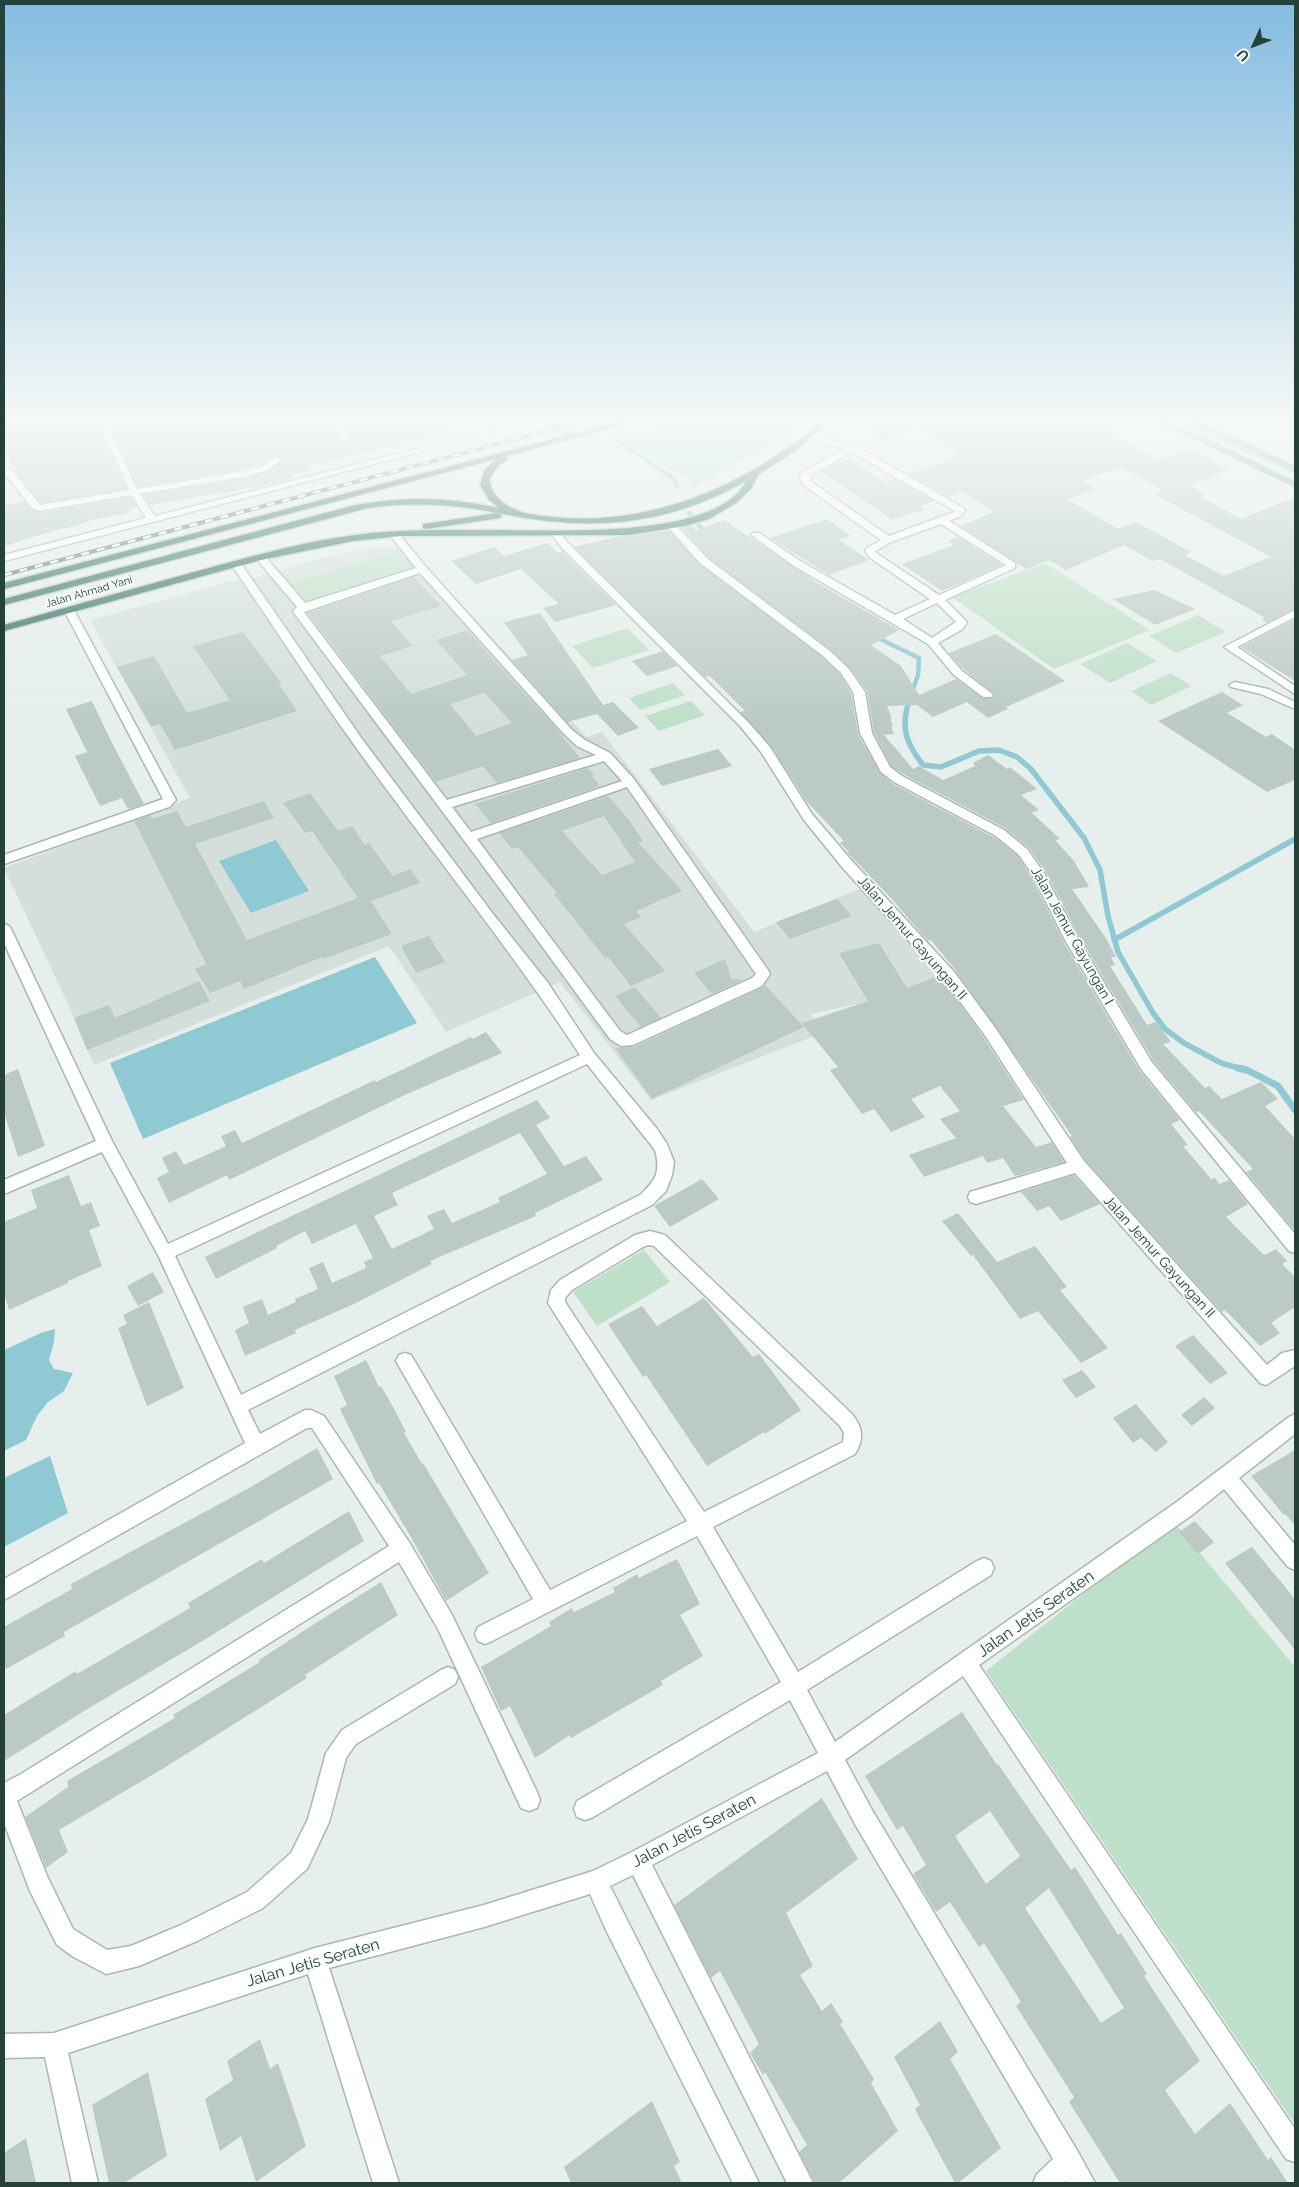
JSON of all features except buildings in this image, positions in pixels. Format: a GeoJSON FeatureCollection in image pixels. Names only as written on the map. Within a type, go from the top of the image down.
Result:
{"type":"FeatureCollection","features":[{"type":"Feature","properties":{"kind":"highway"},"geometry":{"type":"LineString","coordinates":[[4,586],[256,520]]}},
{"type":"Feature","properties":{"kind":"highway"},"geometry":{"type":"LineString","coordinates":[[4,602],[309,520]]}},
{"type":"Feature","properties":{"kind":"highway"},"geometry":{"type":"LineString","coordinates":[[398,533],[465,520]]}},
{"type":"Feature","properties":{"kind":"highway"},"geometry":{"type":"LineString","coordinates":[[529,520],[552,533]]}},
{"type":"Feature","properties":{"kind":"highway"},"geometry":{"type":"LineString","coordinates":[[564,520],[581,522],[621,520]]}},
{"type":"Feature","properties":{"kind":"highway","name":"Jalan Ahmad Yani"},"geometry":{"type":"LineString","coordinates":[[4,628],[260,557],[322,543],[398,533],[628,532],[672,526],[694,520]]}},
{"type":"Feature","properties":{"kind":"street"},"geometry":{"type":"LineString","coordinates":[[4,558],[152,520]]}},
{"type":"Feature","properties":{"kind":"street"},"geometry":{"type":"LineString","coordinates":[[858,520],[888,540]]}},
{"type":"Feature","properties":{"kind":"street"},"geometry":{"type":"LineString","coordinates":[[895,619],[938,599],[1011,566],[1010,563],[943,521],[873,547],[870,553],[938,599],[962,622],[959,627],[932,642]]}},
{"type":"Feature","properties":{"kind":"street","name":"Jalan Jemur Gayungan I"},"geometry":{"type":"LineString","coordinates":[[672,526],[704,561],[735,586],[826,652],[845,671],[859,692],[866,733],[885,769],[906,783],[1000,833],[1024,852],[1038,873],[1072,940],[1152,1072],[1295,1246]]}},
{"type":"Feature","properties":{"kind":"street"},"geometry":{"type":"LineString","coordinates":[[398,533],[422,569],[568,732],[581,744],[606,756],[630,782],[763,974],[757,982],[628,1041],[621,1040],[615,1035],[469,837],[298,611],[303,607],[422,569]]}},
{"type":"Feature","properties":{"kind":"street","name":"Jalan Jemur Gayungan II"},"geometry":{"type":"LineString","coordinates":[[552,533],[744,724],[766,750],[808,817],[847,864],[950,976],[991,1033],[1078,1166],[1266,1377],[1288,1359],[1295,1358]]}},
{"type":"Feature","properties":{"kind":"street"},"geometry":{"type":"LineString","coordinates":[[756,535],[798,564],[932,642],[958,673],[987,695]]}},
{"type":"Feature","properties":{"kind":"street"},"geometry":{"type":"LineString","coordinates":[[260,557],[303,607]]}},
{"type":"Feature","properties":{"kind":"street"},"geometry":{"type":"LineString","coordinates":[[236,564],[358,742],[488,917],[543,987],[589,1057],[652,1133],[662,1148],[666,1162],[660,1186],[646,1200],[237,1406]]}},
{"type":"Feature","properties":{"kind":"street"},"geometry":{"type":"LineString","coordinates":[[4,860],[165,804],[170,800],[69,610]]}},
{"type":"Feature","properties":{"kind":"street"},"geometry":{"type":"LineString","coordinates":[[1295,613],[1233,643],[1229,648],[1295,691]]}},
{"type":"Feature","properties":{"kind":"street"},"geometry":{"type":"LineString","coordinates":[[1235,685],[1264,691],[1295,706]]}},
{"type":"Feature","properties":{"kind":"street"},"geometry":{"type":"LineString","coordinates":[[445,805],[606,756]]}},
{"type":"Feature","properties":{"kind":"street"},"geometry":{"type":"LineString","coordinates":[[469,837],[630,782]]}},
{"type":"Feature","properties":{"kind":"street"},"geometry":{"type":"LineString","coordinates":[[4,929],[105,1144],[165,1253],[256,1445]]}},
{"type":"Feature","properties":{"kind":"street"},"geometry":{"type":"LineString","coordinates":[[165,1253],[589,1057]]}},
{"type":"Feature","properties":{"kind":"street"},"geometry":{"type":"LineString","coordinates":[[4,1187],[105,1144]]}},
{"type":"Feature","properties":{"kind":"street"},"geometry":{"type":"LineString","coordinates":[[976,1197],[1078,1166]]}},
{"type":"Feature","properties":{"kind":"street"},"geometry":{"type":"LineString","coordinates":[[485,1634],[701,1525],[848,1448],[852,1443],[852,1430],[846,1420],[659,1240],[645,1239],[566,1285],[558,1291],[556,1302],[701,1525],[793,1685],[864,1818],[1082,2183]]}},
{"type":"Feature","properties":{"kind":"street"},"geometry":{"type":"LineString","coordinates":[[405,1361],[547,1603]]}},
{"type":"Feature","properties":{"kind":"street"},"geometry":{"type":"LineString","coordinates":[[4,1590],[305,1418],[318,1422],[402,1549],[453,1638],[529,1800]]}},
{"type":"Feature","properties":{"kind":"street","name":"Jalan Jetis Seraten"},"geometry":{"type":"LineString","coordinates":[[4,2046],[54,2045],[315,1960],[484,1916],[596,1881],[638,1862],[831,1757],[1226,1477],[1295,1423]]}},
{"type":"Feature","properties":{"kind":"street"},"geometry":{"type":"LineString","coordinates":[[1226,1477],[1295,1560]]}},
{"type":"Feature","properties":{"kind":"street"},"geometry":{"type":"LineString","coordinates":[[402,1549],[4,1795],[38,1883],[65,1937],[80,1948],[106,1962],[132,1958],[189,1933],[255,1900],[300,1862],[318,1822],[337,1753],[349,1737],[448,1677]]}},
{"type":"Feature","properties":{"kind":"street"},"geometry":{"type":"LineString","coordinates":[[586,1809],[984,1568]]}},
{"type":"Feature","properties":{"kind":"street"},"geometry":{"type":"LineString","coordinates":[[966,1663],[1295,2150]]}},
{"type":"Feature","properties":{"kind":"street"},"geometry":{"type":"LineString","coordinates":[[638,1862],[800,2183]]}},
{"type":"Feature","properties":{"kind":"street"},"geometry":{"type":"LineString","coordinates":[[596,1881],[614,1922],[746,2183]]}},
{"type":"Feature","properties":{"kind":"street"},"geometry":{"type":"LineString","coordinates":[[315,1960],[386,2183]]}},
{"type":"Feature","properties":{"kind":"street"},"geometry":{"type":"LineString","coordinates":[[54,2045],[85,2183]]}},
{"type":"Feature","properties":{"kind":"street"},"geometry":{"type":"LineString","coordinates":[[1046,2183],[1068,2161]]}},
{"type":"Feature","properties":{"kind":"shaded area"},"geometry":{"type":"Polygon","coordinates":[[[406,548],[587,737],[602,732],[754,932],[865,887],[905,935],[936,978],[875,1000],[812,1014],[817,1035],[651,1100],[560,982],[446,1032],[389,946],[94,1065],[67,1002],[4,868],[190,798],[90,620],[228,582],[258,577],[321,558],[365,549],[406,548]]]}},
{"type":"Feature","properties":{"kind":"green space"},"geometry":{"type":"Polygon","coordinates":[[[399,551],[417,571],[306,604],[289,584],[399,551]]]}},
{"type":"Feature","properties":{"kind":"green space"},"geometry":{"type":"Polygon","coordinates":[[[1045,563],[1150,630],[1054,669],[952,597],[1045,563]]]}},
{"type":"Feature","properties":{"kind":"green space"},"geometry":{"type":"Polygon","coordinates":[[[1198,615],[1226,632],[1176,653],[1149,636],[1198,615]]]}},
{"type":"Feature","properties":{"kind":"green space"},"geometry":{"type":"Polygon","coordinates":[[[627,628],[649,650],[593,668],[572,646],[627,628]]]}},
{"type":"Feature","properties":{"kind":"green space"},"geometry":{"type":"Polygon","coordinates":[[[1127,643],[1157,661],[1110,683],[1080,664],[1127,643]]]}},
{"type":"Feature","properties":{"kind":"green space"},"geometry":{"type":"Polygon","coordinates":[[[1171,673],[1191,686],[1151,705],[1131,691],[1171,673]]]}},
{"type":"Feature","properties":{"kind":"green space"},"geometry":{"type":"Polygon","coordinates":[[[673,683],[685,695],[640,710],[629,698],[673,683]]]}},
{"type":"Feature","properties":{"kind":"green space"},"geometry":{"type":"Polygon","coordinates":[[[691,701],[705,715],[659,731],[645,716],[691,701]]]}},
{"type":"Feature","properties":{"kind":"green space"},"geometry":{"type":"Polygon","coordinates":[[[644,1250],[670,1282],[597,1326],[573,1292],[644,1250]]]}},
{"type":"Feature","properties":{"kind":"green space"},"geometry":{"type":"Polygon","coordinates":[[[1174,1522],[1295,1667],[1295,2124],[986,1671],[1174,1522]]]}},
{"type":"Feature","properties":{"kind":"water"},"geometry":{"type":"Polygon","coordinates":[[[276,840],[309,891],[251,913],[219,861],[276,840]]]}},
{"type":"Feature","properties":{"kind":"water"},"geometry":{"type":"Polygon","coordinates":[[[375,957],[417,1023],[143,1139],[110,1063],[375,957]]]}},
{"type":"Feature","properties":{"kind":"water"},"geometry":{"type":"Polygon","coordinates":[[[55,1329],[49,1360],[54,1369],[73,1373],[64,1391],[48,1402],[37,1416],[26,1440],[4,1451],[4,1350],[41,1333],[55,1329]]]}},
{"type":"Feature","properties":{"kind":"water"},"geometry":{"type":"Polygon","coordinates":[[[50,1456],[68,1513],[4,1547],[4,1478],[50,1456]]]}},
{"type":"Feature","properties":{"kind":"waterway"},"geometry":{"type":"LineString","coordinates":[[695,520],[706,534]]}},
{"type":"Feature","properties":{"kind":"waterway"},"geometry":{"type":"LineString","coordinates":[[874,636],[919,658],[918,675],[909,700]]}},
{"type":"Feature","properties":{"kind":"waterway"},"geometry":{"type":"LineString","coordinates":[[910,698],[905,717],[906,733],[912,749],[923,765],[941,767],[979,751],[999,750],[1017,757],[1031,769],[1084,838],[1100,870],[1108,916],[1115,940]]}},
{"type":"Feature","properties":{"kind":"waterway"},"geometry":{"type":"LineString","coordinates":[[1115,940],[1295,839]]}},
{"type":"Feature","properties":{"kind":"waterway"},"geometry":{"type":"LineString","coordinates":[[1115,940],[1118,952],[1153,1013],[1165,1029],[1184,1043],[1221,1063],[1240,1068]]}},
{"type":"Feature","properties":{"kind":"waterway"},"geometry":{"type":"LineString","coordinates":[[1240,1068],[1278,1086],[1295,1110]]}},
{"type":"Feature","properties":{"kind":"railway"},"geometry":{"type":"LineString","coordinates":[[4,575],[211,520]]}}]}
